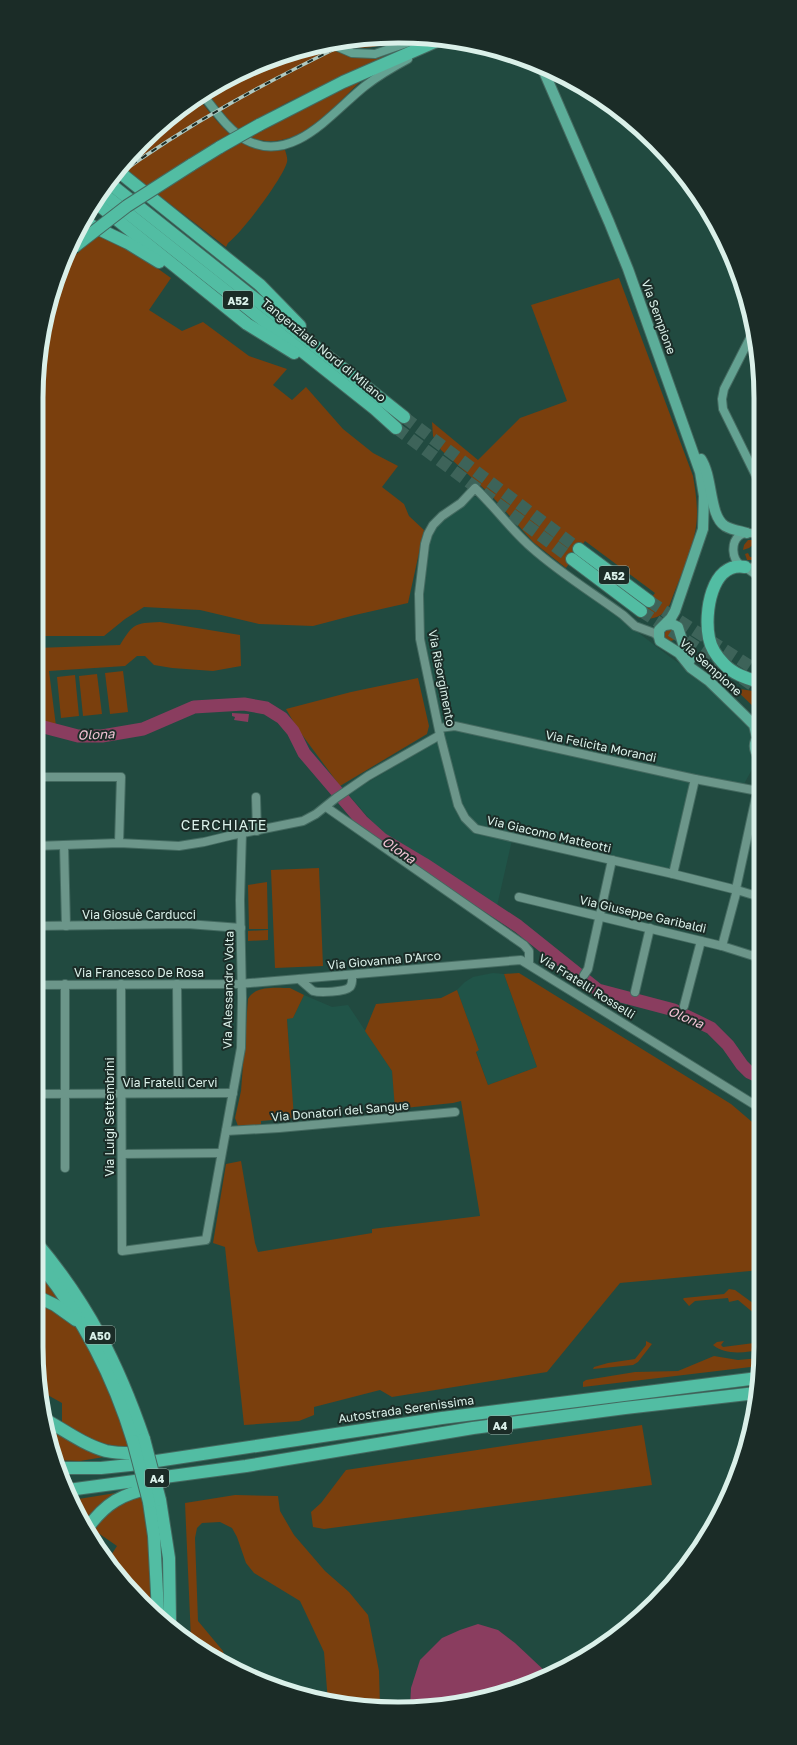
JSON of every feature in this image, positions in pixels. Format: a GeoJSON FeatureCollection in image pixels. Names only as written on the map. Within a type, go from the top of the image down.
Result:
{"type":"FeatureCollection","features":[{"type":"Feature","properties":{"kind":"highway"},"geometry":{"type":"LineString","coordinates":[[79,244],[127,206],[259,124],[343,82],[429,45]]}},
{"type":"Feature","properties":{"kind":"highway"},"geometry":{"type":"LineString","coordinates":[[122,174],[260,285],[294,320],[319,341],[354,378]]}},
{"type":"Feature","properties":{"kind":"highway","name":"Tangenziale Nord di Milano"},"geometry":{"type":"LineString","coordinates":[[113,186],[404,417]]}},
{"type":"Feature","properties":{"kind":"highway","name":"Tangenziale Nord di Milano"},"geometry":{"type":"LineString","coordinates":[[106,196],[375,409],[396,428]]}},
{"type":"Feature","properties":{"kind":"highway"},"geometry":{"type":"LineString","coordinates":[[100,206],[238,317]]}},
{"type":"Feature","properties":{"kind":"highway"},"geometry":{"type":"LineString","coordinates":[[89,225],[150,256],[238,317],[289,350],[345,393],[375,409]]}},
{"type":"Feature","properties":{"kind":"highway","name":"A52"},"geometry":{"type":"LineString","coordinates":[[580,549],[649,601]]}},
{"type":"Feature","properties":{"kind":"highway","name":"A52"},"geometry":{"type":"LineString","coordinates":[[572,559],[641,611]]}},
{"type":"Feature","properties":{"kind":"highway"},"geometry":{"type":"LineString","coordinates":[[745,567],[740,566],[731,568],[721,576],[716,583],[708,608],[708,633],[713,649],[724,664],[732,672],[754,680]]}},
{"type":"Feature","properties":{"kind":"highway","name":"A50"},"geometry":{"type":"LineString","coordinates":[[43,1251],[74,1292],[106,1346],[128,1392],[138,1440],[169,1558],[170,1619]]}},
{"type":"Feature","properties":{"kind":"highway"},"geometry":{"type":"LineString","coordinates":[[43,1269],[62,1292],[83,1327],[138,1440]]}},
{"type":"Feature","properties":{"kind":"highway"},"geometry":{"type":"LineString","coordinates":[[43,1300],[64,1311],[83,1327]]}},
{"type":"Feature","properties":{"kind":"highway","name":"Autostrada Serenissima"},"geometry":{"type":"LineString","coordinates":[[65,1468],[101,1468],[442,1418],[752,1379]]}},
{"type":"Feature","properties":{"kind":"highway","name":"A4"},"geometry":{"type":"LineString","coordinates":[[73,1489],[246,1466],[473,1428],[751,1394]]}},
{"type":"Feature","properties":{"kind":"highway"},"geometry":{"type":"LineString","coordinates":[[52,1423],[83,1442],[107,1451],[122,1453],[209,1452]]}},
{"type":"Feature","properties":{"kind":"highway"},"geometry":{"type":"LineString","coordinates":[[91,1524],[105,1507],[128,1494],[246,1466]]}},
{"type":"Feature","properties":{"kind":"highway"},"geometry":{"type":"LineString","coordinates":[[154,1501],[156,1604]]}},
{"type":"Feature","properties":{"kind":"main road","name":"Via Sempione"},"geometry":{"type":"LineString","coordinates":[[545,75],[609,222],[688,436],[702,479],[705,511],[701,538],[673,615],[660,630],[660,641],[679,653],[687,664],[709,681],[754,725]]}},
{"type":"Feature","properties":{"kind":"main road"},"geometry":{"type":"LineString","coordinates":[[688,436],[707,471],[714,508],[718,519],[728,528],[747,533]]}},
{"type":"Feature","properties":{"kind":"main road","name":"Via Sempione"},"geometry":{"type":"LineString","coordinates":[[685,584],[679,616],[685,650],[691,660],[714,677],[754,717]]}},
{"type":"Feature","properties":{"kind":"main road"},"geometry":{"type":"LineString","coordinates":[[664,625],[675,625],[681,632],[680,641],[677,644],[666,646]]}},
{"type":"Feature","properties":{"kind":"street"},"geometry":{"type":"LineString","coordinates":[[341,48],[352,53],[374,54],[405,43]]}},
{"type":"Feature","properties":{"kind":"street"},"geometry":{"type":"LineString","coordinates":[[207,100],[232,130],[245,139],[260,145],[283,146],[308,135],[378,77],[436,45]]}},
{"type":"Feature","properties":{"kind":"street"},"geometry":{"type":"LineString","coordinates":[[749,340],[724,389],[722,399],[726,416],[754,472]]}},
{"type":"Feature","properties":{"kind":"street","name":"Via Risorgimento"},"geometry":{"type":"LineString","coordinates":[[43,846],[119,843],[148,843],[171,846],[196,844],[303,821],[326,807],[352,786],[440,732],[420,639],[420,580],[428,534],[442,516],[461,503],[475,488]]}},
{"type":"Feature","properties":{"kind":"street","name":"Via Sempione"},"geometry":{"type":"LineString","coordinates":[[475,488],[531,548],[623,614],[646,626],[664,625]]}},
{"type":"Feature","properties":{"kind":"street"},"geometry":{"type":"LineString","coordinates":[[754,529],[738,538],[733,547],[735,559],[739,564],[754,573]]}},
{"type":"Feature","properties":{"kind":"street"},"geometry":{"type":"LineString","coordinates":[[747,533],[754,534]]}},
{"type":"Feature","properties":{"kind":"street"},"geometry":{"type":"LineString","coordinates":[[745,567],[754,566]]}},
{"type":"Feature","properties":{"kind":"street","name":"Via Sempione"},"geometry":{"type":"LineString","coordinates":[[623,614],[635,626],[654,633],[659,637]]}},
{"type":"Feature","properties":{"kind":"street","name":"Via Felicita Morandi"},"geometry":{"type":"LineString","coordinates":[[440,732],[456,726],[695,779],[754,786]]}},
{"type":"Feature","properties":{"kind":"street","name":"Via Giacomo Matteotti"},"geometry":{"type":"LineString","coordinates":[[440,732],[458,805],[465,818],[476,829],[673,874]]}},
{"type":"Feature","properties":{"kind":"street"},"geometry":{"type":"LineString","coordinates":[[43,777],[121,777],[119,843]]}},
{"type":"Feature","properties":{"kind":"street"},"geometry":{"type":"LineString","coordinates":[[695,779],[673,874],[754,895]]}},
{"type":"Feature","properties":{"kind":"street"},"geometry":{"type":"LineString","coordinates":[[256,797],[258,830]]}},
{"type":"Feature","properties":{"kind":"street"},"geometry":{"type":"LineString","coordinates":[[722,946],[754,806]]}},
{"type":"Feature","properties":{"kind":"street","name":"Via Fratelli Rosselli"},"geometry":{"type":"LineString","coordinates":[[326,807],[524,945],[529,951],[529,964],[754,1104]]}},
{"type":"Feature","properties":{"kind":"street","name":"Via Alessandro Volta"},"geometry":{"type":"LineString","coordinates":[[122,1251],[206,1240],[241,1048],[240,900],[242,833]]}},
{"type":"Feature","properties":{"kind":"street"},"geometry":{"type":"LineString","coordinates":[[64,845],[66,926]]}},
{"type":"Feature","properties":{"kind":"street"},"geometry":{"type":"LineString","coordinates":[[584,975],[588,969],[612,860]]}},
{"type":"Feature","properties":{"kind":"street","name":"Via Giuseppe Garibaldi"},"geometry":{"type":"LineString","coordinates":[[519,897],[722,946],[754,956]]}},
{"type":"Feature","properties":{"kind":"street","name":"Via Giosuè Carducci"},"geometry":{"type":"LineString","coordinates":[[43,926],[187,924],[241,928]]}},
{"type":"Feature","properties":{"kind":"street"},"geometry":{"type":"LineString","coordinates":[[635,992],[650,928]]}},
{"type":"Feature","properties":{"kind":"street"},"geometry":{"type":"LineString","coordinates":[[684,1006],[701,941]]}},
{"type":"Feature","properties":{"kind":"street","name":"Via Giovanna D'Arco"},"geometry":{"type":"LineString","coordinates":[[241,983],[352,975],[516,960],[529,964]]}},
{"type":"Feature","properties":{"kind":"street"},"geometry":{"type":"LineString","coordinates":[[299,979],[313,991],[331,991],[349,988],[352,982],[352,975]]}},
{"type":"Feature","properties":{"kind":"street","name":"Via Francesco De Rosa"},"geometry":{"type":"LineString","coordinates":[[43,984],[241,983]]}},
{"type":"Feature","properties":{"kind":"street"},"geometry":{"type":"LineString","coordinates":[[65,984],[65,1168]]}},
{"type":"Feature","properties":{"kind":"street","name":"Via Luigi Settembrini"},"geometry":{"type":"LineString","coordinates":[[121,984],[122,1251]]}},
{"type":"Feature","properties":{"kind":"street"},"geometry":{"type":"LineString","coordinates":[[177,984],[178,1093]]}},
{"type":"Feature","properties":{"kind":"street","name":"Via Fratelli Cervi"},"geometry":{"type":"LineString","coordinates":[[43,1094],[233,1093]]}},
{"type":"Feature","properties":{"kind":"street","name":"Via Donatori del Sangue"},"geometry":{"type":"LineString","coordinates":[[226,1131],[279,1128],[455,1112]]}},
{"type":"Feature","properties":{"kind":"street"},"geometry":{"type":"LineString","coordinates":[[122,1154],[221,1152]]}},
{"type":"Feature","properties":{"kind":"shaded area"},"geometry":{"type":"Polygon","coordinates":[[[385,44],[374,47],[352,46],[385,44]]]}},
{"type":"Feature","properties":{"kind":"shaded area"},"geometry":{"type":"Polygon","coordinates":[[[334,49],[359,58],[384,57],[288,102],[237,130],[210,97],[241,80],[284,62],[306,55],[334,49]]]}},
{"type":"Feature","properties":{"kind":"shaded area"},"geometry":{"type":"Polygon","coordinates":[[[359,81],[360,82],[324,116],[311,127],[297,135],[282,140],[266,141],[250,137],[359,81]]]}},
{"type":"Feature","properties":{"kind":"shaded area"},"geometry":{"type":"Polygon","coordinates":[[[202,103],[224,129],[244,144],[256,149],[269,151],[285,150],[287,156],[287,162],[284,170],[270,192],[251,218],[226,247],[127,169],[131,164],[164,131],[202,103]]]}},
{"type":"Feature","properties":{"kind":"shaded area"},"geometry":{"type":"Polygon","coordinates":[[[86,229],[129,248],[171,278],[149,310],[182,331],[203,322],[249,356],[287,369],[273,385],[292,400],[306,387],[343,429],[373,453],[398,466],[382,487],[404,504],[409,516],[424,530],[408,603],[313,626],[259,624],[200,610],[144,607],[125,619],[104,636],[43,636],[43,398],[46,352],[55,306],[62,284],[72,258],[79,252],[76,249],[86,229]]]}},
{"type":"Feature","properties":{"kind":"shaded area"},"geometry":{"type":"Polygon","coordinates":[[[619,278],[693,476],[696,499],[697,513],[694,536],[687,560],[670,604],[660,615],[647,619],[637,617],[655,593],[585,541],[566,568],[533,542],[490,494],[441,450],[433,436],[432,422],[478,460],[520,418],[567,401],[531,305],[619,278]]]}},
{"type":"Feature","properties":{"kind":"shaded area"},"geometry":{"type":"Polygon","coordinates":[[[474,496],[488,503],[541,558],[670,657],[703,680],[752,728],[754,766],[744,784],[653,769],[650,773],[694,784],[673,877],[512,840],[497,906],[463,886],[380,831],[348,794],[445,737],[430,667],[423,624],[422,598],[430,536],[436,527],[474,496]]]}},
{"type":"Feature","properties":{"kind":"shaded area"},"geometry":{"type":"Polygon","coordinates":[[[748,540],[754,540],[754,544],[743,550],[744,545],[748,540]]]}},
{"type":"Feature","properties":{"kind":"shaded area"},"geometry":{"type":"Polygon","coordinates":[[[754,549],[754,559],[752,560],[747,560],[745,554],[748,553],[750,557],[753,557],[754,549]]]}},
{"type":"Feature","properties":{"kind":"shaded area"},"geometry":{"type":"Polygon","coordinates":[[[160,622],[240,635],[241,666],[213,671],[172,668],[154,665],[145,656],[137,656],[125,666],[49,671],[56,726],[43,723],[43,648],[120,645],[135,626],[145,623],[160,622]]]}},
{"type":"Feature","properties":{"kind":"shaded area"},"geometry":{"type":"Polygon","coordinates":[[[670,629],[674,631],[676,635],[674,639],[670,641],[666,639],[664,635],[666,631],[670,629]]]}},
{"type":"Feature","properties":{"kind":"shaded area"},"geometry":{"type":"Polygon","coordinates":[[[123,671],[128,712],[110,714],[105,673],[123,671]]]}},
{"type":"Feature","properties":{"kind":"shaded area"},"geometry":{"type":"Polygon","coordinates":[[[97,674],[102,714],[83,716],[79,676],[97,674]]]}},
{"type":"Feature","properties":{"kind":"shaded area"},"geometry":{"type":"Polygon","coordinates":[[[75,675],[79,716],[61,718],[57,677],[75,675]]]}},
{"type":"Feature","properties":{"kind":"shaded area"},"geometry":{"type":"Polygon","coordinates":[[[418,678],[429,726],[427,734],[340,786],[297,728],[286,709],[351,692],[418,678]]]}},
{"type":"Feature","properties":{"kind":"shaded area"},"geometry":{"type":"Polygon","coordinates":[[[734,688],[754,691],[754,707],[734,688]]]}},
{"type":"Feature","properties":{"kind":"shaded area"},"geometry":{"type":"Polygon","coordinates":[[[232,713],[249,714],[248,722],[234,720],[235,717],[232,716],[232,713]]]}},
{"type":"Feature","properties":{"kind":"shaded area"},"geometry":{"type":"Polygon","coordinates":[[[319,868],[323,966],[275,968],[271,870],[319,868]]]}},
{"type":"Feature","properties":{"kind":"shaded area"},"geometry":{"type":"Polygon","coordinates":[[[267,882],[268,929],[249,929],[248,885],[267,882]]]}},
{"type":"Feature","properties":{"kind":"shaded area"},"geometry":{"type":"Polygon","coordinates":[[[268,930],[268,940],[248,941],[248,931],[268,930]]]}},
{"type":"Feature","properties":{"kind":"shaded area"},"geometry":{"type":"Polygon","coordinates":[[[493,973],[504,974],[537,1067],[488,1085],[476,1051],[479,1050],[457,990],[473,977],[493,973]]]}},
{"type":"Feature","properties":{"kind":"shaded area"},"geometry":{"type":"Polygon","coordinates":[[[519,973],[731,1104],[754,1124],[754,1271],[620,1283],[547,1372],[392,1397],[380,1390],[314,1407],[314,1415],[299,1421],[244,1425],[225,1247],[213,1243],[226,1164],[241,1161],[255,1243],[258,1252],[372,1233],[372,1229],[480,1216],[461,1101],[395,1109],[392,1071],[365,1031],[376,1004],[441,998],[457,990],[479,1050],[476,1052],[488,1085],[537,1067],[504,974],[519,973]]]}},
{"type":"Feature","properties":{"kind":"shaded area"},"geometry":{"type":"Polygon","coordinates":[[[290,988],[304,995],[293,1018],[287,1019],[294,1118],[261,1121],[261,1126],[238,1126],[235,1118],[241,1091],[248,999],[256,991],[261,989],[290,988]]]}},
{"type":"Feature","properties":{"kind":"shaded area"},"geometry":{"type":"Polygon","coordinates":[[[304,995],[332,1007],[348,1005],[392,1071],[395,1102],[293,1111],[287,1018],[293,1018],[304,995]]]}},
{"type":"Feature","properties":{"kind":"shaded area"},"geometry":{"type":"Polygon","coordinates":[[[43,1274],[66,1305],[43,1294],[43,1274]]]}},
{"type":"Feature","properties":{"kind":"shaded area"},"geometry":{"type":"Polygon","coordinates":[[[729,1289],[735,1290],[754,1304],[754,1313],[738,1300],[729,1302],[728,1298],[695,1301],[689,1306],[683,1299],[684,1298],[724,1294],[729,1289]]]}},
{"type":"Feature","properties":{"kind":"shaded area"},"geometry":{"type":"Polygon","coordinates":[[[43,1303],[70,1321],[92,1350],[107,1382],[130,1446],[111,1445],[94,1440],[62,1422],[62,1403],[46,1394],[43,1346],[43,1303]]]}},
{"type":"Feature","properties":{"kind":"shaded area"},"geometry":{"type":"Polygon","coordinates":[[[646,1341],[652,1344],[638,1362],[633,1365],[593,1369],[594,1367],[608,1363],[635,1359],[646,1345],[646,1341]]]}},
{"type":"Feature","properties":{"kind":"shaded area"},"geometry":{"type":"Polygon","coordinates":[[[724,1341],[721,1345],[723,1347],[754,1343],[754,1351],[743,1352],[724,1351],[713,1345],[717,1342],[724,1341]]]}},
{"type":"Feature","properties":{"kind":"shaded area"},"geometry":{"type":"Polygon","coordinates":[[[714,1356],[738,1360],[753,1359],[753,1367],[583,1387],[583,1382],[586,1380],[635,1372],[678,1371],[714,1356]]]}},
{"type":"Feature","properties":{"kind":"shaded area"},"geometry":{"type":"Polygon","coordinates":[[[642,1425],[652,1485],[324,1529],[313,1527],[311,1512],[321,1503],[346,1470],[642,1425]]]}},
{"type":"Feature","properties":{"kind":"shaded area"},"geometry":{"type":"Polygon","coordinates":[[[54,1432],[104,1457],[80,1461],[62,1460],[54,1432]]]}},
{"type":"Feature","properties":{"kind":"shaded area"},"geometry":{"type":"Polygon","coordinates":[[[116,1493],[116,1495],[89,1521],[78,1499],[116,1493]]]}},
{"type":"Feature","properties":{"kind":"shaded area"},"geometry":{"type":"Polygon","coordinates":[[[143,1493],[151,1550],[153,1578],[152,1603],[131,1581],[111,1556],[117,1546],[95,1531],[92,1526],[108,1508],[143,1493]]]}},
{"type":"Feature","properties":{"kind":"shaded area"},"geometry":{"type":"Polygon","coordinates":[[[235,1495],[278,1496],[280,1511],[294,1535],[325,1571],[349,1592],[368,1615],[379,1671],[380,1701],[352,1699],[327,1695],[324,1652],[300,1601],[254,1573],[246,1563],[237,1537],[232,1528],[220,1522],[202,1523],[197,1528],[195,1538],[198,1621],[223,1651],[224,1656],[191,1635],[185,1503],[235,1495]]]}},
{"type":"Feature","properties":{"kind":"shaded area"},"geometry":{"type":"Polygon","coordinates":[[[478,1624],[498,1630],[515,1643],[544,1671],[491,1690],[445,1699],[410,1701],[411,1688],[420,1660],[442,1638],[478,1624]]]}},
{"type":"Feature","properties":{"kind":"waterway","name":"Olona"},"geometry":{"type":"LineString","coordinates":[[43,727],[78,736],[102,736],[143,729],[194,707],[244,704],[266,708],[282,718],[293,731],[304,753],[362,821],[382,839],[424,864],[518,926],[598,990],[674,1010],[711,1028],[728,1045],[742,1065],[749,1072],[754,1074]]}},
{"type":"Feature","properties":{"kind":"tunnel"},"geometry":{"type":"LineString","coordinates":[[404,417],[579,549]]}},
{"type":"Feature","properties":{"kind":"tunnel"},"geometry":{"type":"LineString","coordinates":[[396,428],[572,559]]}},
{"type":"Feature","properties":{"kind":"tunnel"},"geometry":{"type":"LineString","coordinates":[[649,601],[754,669]]}},
{"type":"Feature","properties":{"kind":"tunnel"},"geometry":{"type":"LineString","coordinates":[[641,611],[724,665]]}},
{"type":"Feature","properties":{"kind":"tunnel"},"geometry":{"type":"LineString","coordinates":[[742,678],[754,686]]}},
{"type":"Feature","properties":{"kind":"railway"},"geometry":{"type":"LineString","coordinates":[[127,168],[170,139],[200,121],[260,87],[335,49]]}},
{"type":"Feature","properties":{"kind":"district","name":"CERCHIATE"},"geometry":{"type":"Point","coordinates":[224,824]}}]}
